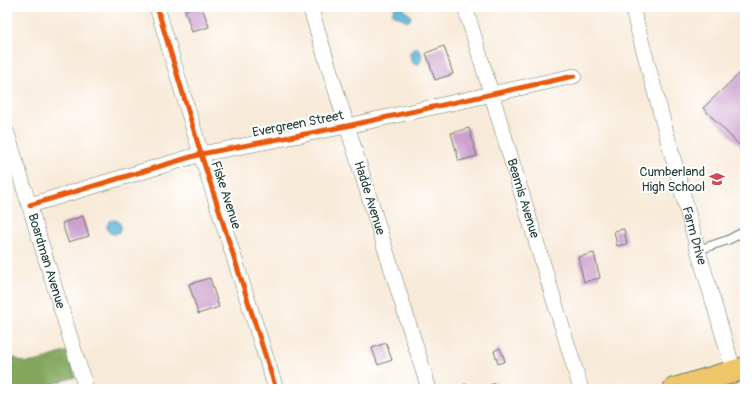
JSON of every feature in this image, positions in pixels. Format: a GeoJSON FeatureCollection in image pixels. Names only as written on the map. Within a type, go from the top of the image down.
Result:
{"type":"FeatureCollection","features":[{"type":"Feature","properties":{"kind":"main road"},"geometry":{"type":"LineString","coordinates":[[674,389],[740,370]]}},
{"type":"Feature","properties":{"kind":"street","name":"Fiske Avenue"},"geometry":{"type":"LineString","coordinates":[[157,7],[201,154],[276,389]]}},
{"type":"Feature","properties":{"kind":"street","name":"Hadde Avenue"},"geometry":{"type":"LineString","coordinates":[[310,7],[429,389]]}},
{"type":"Feature","properties":{"kind":"street","name":"Beamis Avenue"},"geometry":{"type":"LineString","coordinates":[[465,7],[581,389]]}},
{"type":"Feature","properties":{"kind":"street","name":"Farm Drive"},"geometry":{"type":"LineString","coordinates":[[632,7],[698,250],[740,370]]}},
{"type":"Feature","properties":{"kind":"street","name":"Evergreen Street"},"geometry":{"type":"LineString","coordinates":[[30,205],[201,154],[347,126],[574,76]]}},
{"type":"Feature","properties":{"kind":"street","name":"Boardman Avenue"},"geometry":{"type":"LineString","coordinates":[[7,133],[86,389]]}},
{"type":"Feature","properties":{"kind":"lane"},"geometry":{"type":"LineString","coordinates":[[698,250],[728,240],[745,231]]}},
{"type":"Feature","properties":{"kind":"green space"},"geometry":{"type":"Polygon","coordinates":[[[7,343],[12,357],[26,363],[38,361],[70,350],[75,377],[38,389],[7,389],[7,343]]]}},
{"type":"Feature","properties":{"kind":"water"},"geometry":{"type":"Polygon","coordinates":[[[395,7],[404,7],[404,10],[410,15],[411,18],[409,21],[406,21],[392,13],[395,7]]]}},
{"type":"Feature","properties":{"kind":"water"},"geometry":{"type":"Polygon","coordinates":[[[415,47],[420,50],[422,55],[421,61],[417,65],[413,63],[410,56],[411,51],[415,47]]]}},
{"type":"Feature","properties":{"kind":"water"},"geometry":{"type":"Polygon","coordinates":[[[111,220],[117,220],[121,224],[121,230],[117,234],[111,234],[107,230],[107,224],[111,220]]]}},
{"type":"Feature","properties":{"kind":"building"},"geometry":{"type":"Polygon","coordinates":[[[194,7],[202,7],[209,27],[192,32],[185,10],[194,7]]]}},
{"type":"Feature","properties":{"kind":"building"},"geometry":{"type":"Polygon","coordinates":[[[444,46],[453,74],[435,80],[426,53],[444,46]]]}},
{"type":"Feature","properties":{"kind":"building"},"geometry":{"type":"Polygon","coordinates":[[[745,68],[745,151],[703,108],[745,68]]]}},
{"type":"Feature","properties":{"kind":"building"},"geometry":{"type":"Polygon","coordinates":[[[469,128],[477,156],[459,161],[451,133],[469,128]]]}},
{"type":"Feature","properties":{"kind":"building"},"geometry":{"type":"Polygon","coordinates":[[[83,216],[89,236],[68,242],[62,223],[83,216]]]}},
{"type":"Feature","properties":{"kind":"building"},"geometry":{"type":"Polygon","coordinates":[[[624,229],[627,244],[617,246],[614,231],[624,229]]]}},
{"type":"Feature","properties":{"kind":"building"},"geometry":{"type":"Polygon","coordinates":[[[594,253],[600,278],[584,282],[578,257],[594,253]]]}},
{"type":"Feature","properties":{"kind":"building"},"geometry":{"type":"Polygon","coordinates":[[[210,278],[219,307],[198,314],[189,284],[210,278]]]}},
{"type":"Feature","properties":{"kind":"building"},"geometry":{"type":"Polygon","coordinates":[[[386,343],[392,360],[378,365],[372,348],[386,343]]]}},
{"type":"Feature","properties":{"kind":"building"},"geometry":{"type":"Polygon","coordinates":[[[500,348],[505,361],[498,364],[494,351],[500,348]]]}},
{"type":"Feature","properties":{"kind":"building"},"geometry":{"type":"Polygon","coordinates":[[[496,383],[499,389],[477,389],[496,383]]]}},
{"type":"Feature","properties":{"kind":"building"},"geometry":{"type":"Polygon","coordinates":[[[466,384],[467,389],[453,389],[466,384]]]}},
{"type":"Feature","properties":{"kind":"cycle path"},"geometry":{"type":"LineString","coordinates":[[157,7],[201,154],[276,389]]}},
{"type":"Feature","properties":{"kind":"cycle path"},"geometry":{"type":"LineString","coordinates":[[30,205],[201,154],[347,126],[574,76]]}},
{"type":"Feature","properties":{"kind":"place","name":"Cumberland High School"},"geometry":{"type":"Point","coordinates":[717,179]}}]}
